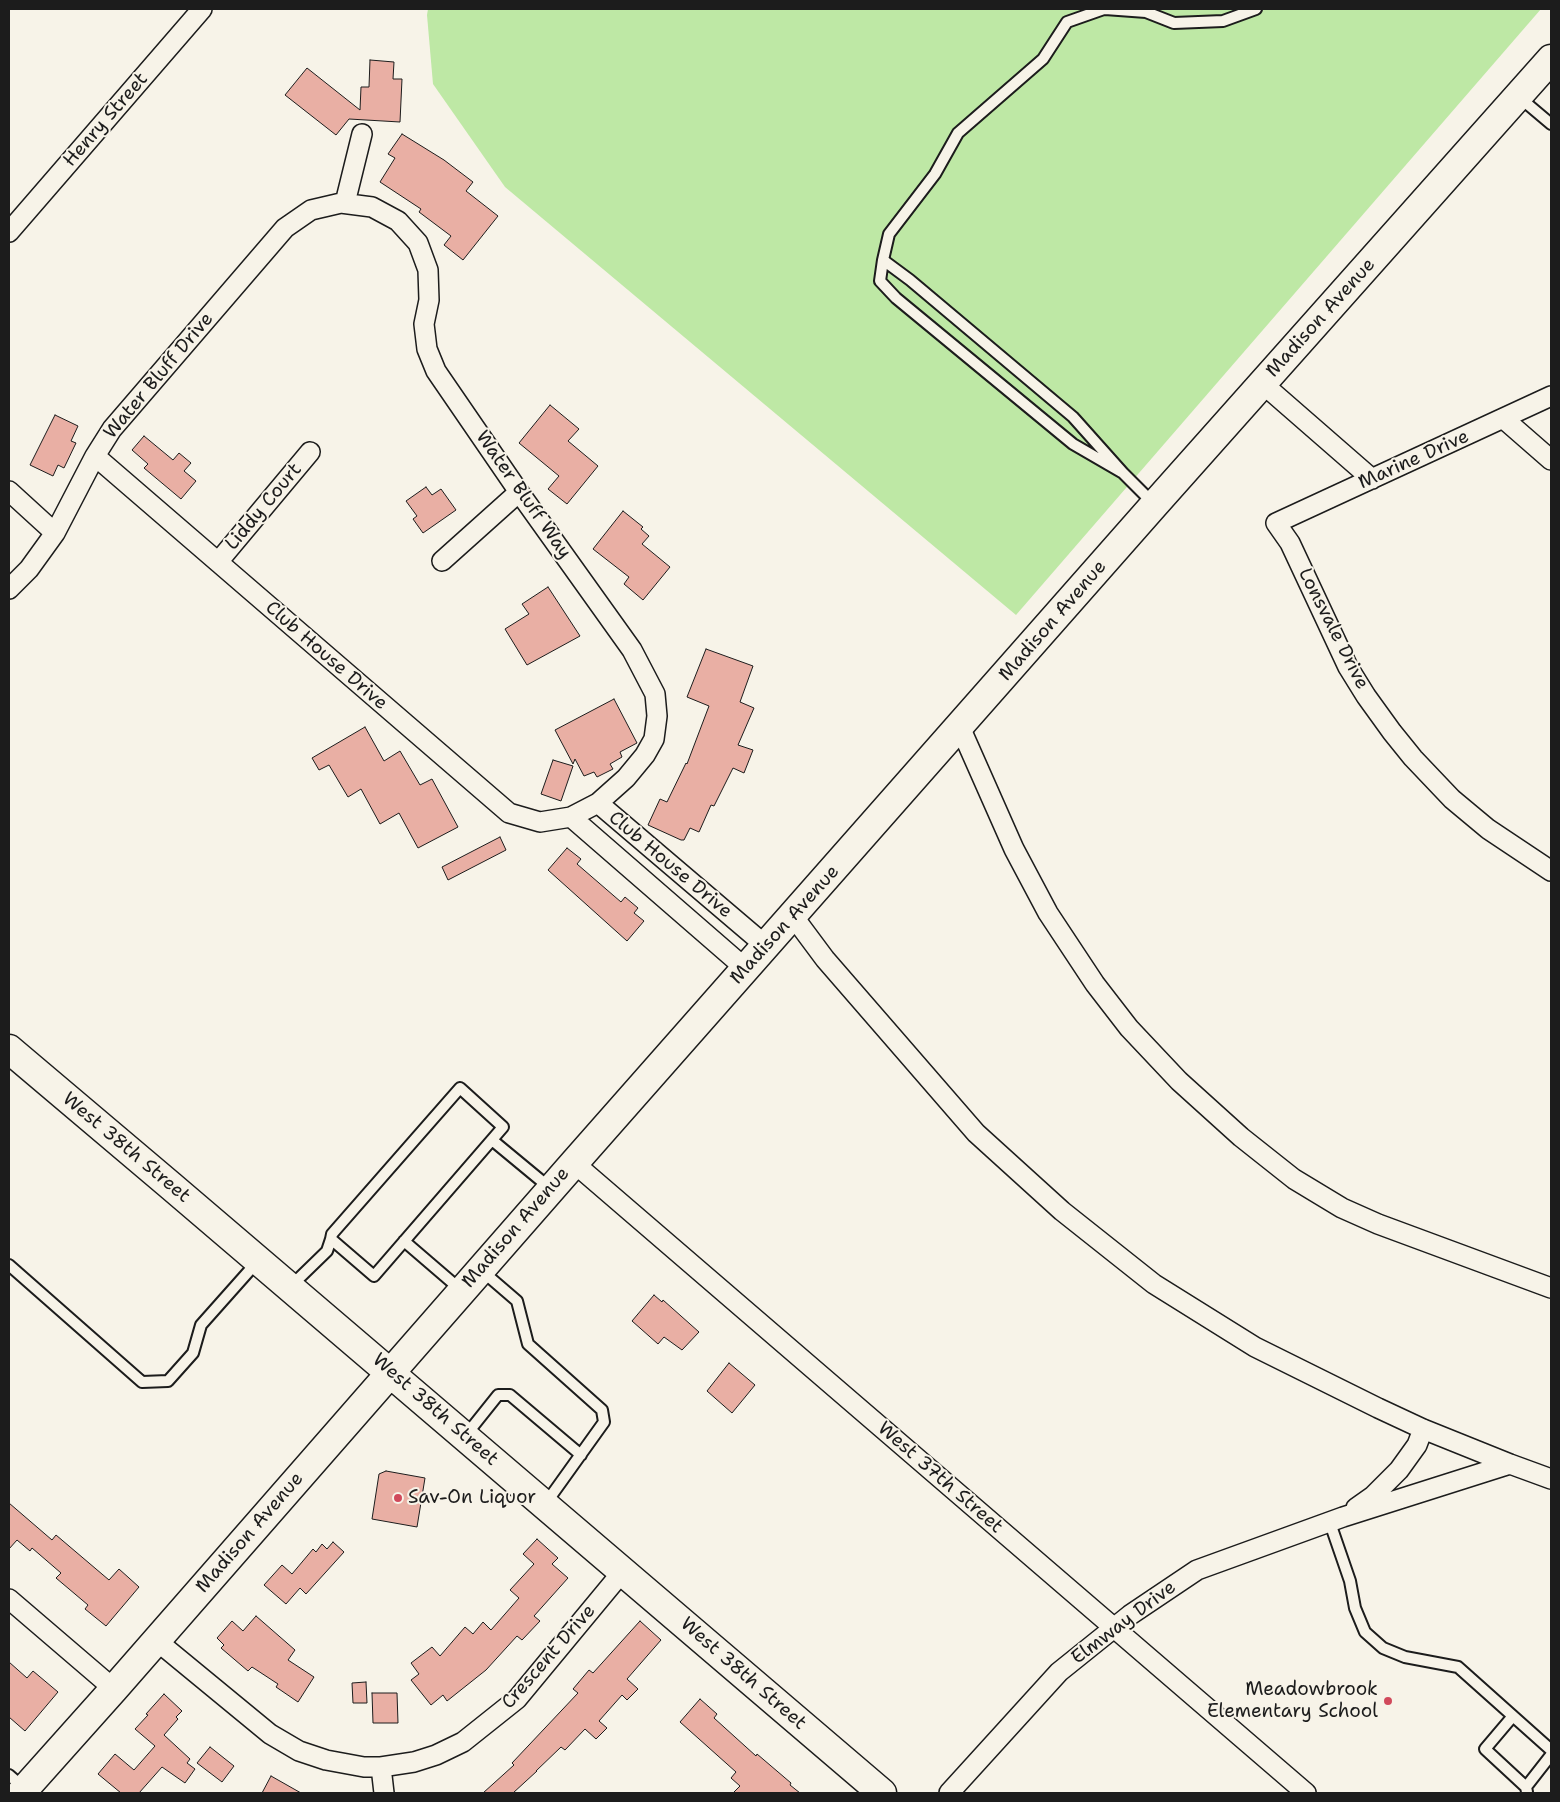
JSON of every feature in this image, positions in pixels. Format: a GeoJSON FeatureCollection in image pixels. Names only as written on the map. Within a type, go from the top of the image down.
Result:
{"type":"FeatureCollection","features":[{"type":"Feature","properties":{"kind":"street","name":"Henry Street"},"geometry":{"type":"LineString","coordinates":[[9,232],[202,9]]}},
{"type":"Feature","properties":{"kind":"street","name":"Madison Avenue"},"geometry":{"type":"LineString","coordinates":[[18,1786],[114,1689],[157,1641],[574,1162],[1155,504],[1551,60]]}},
{"type":"Feature","properties":{"kind":"street"},"geometry":{"type":"LineString","coordinates":[[345,203],[362,134]]}},
{"type":"Feature","properties":{"kind":"street","name":"Water Bluff Drive"},"geometry":{"type":"LineString","coordinates":[[9,588],[29,569],[55,532],[95,456],[112,429],[285,228],[311,210],[345,203]]}},
{"type":"Feature","properties":{"kind":"street","name":"Water Bluff Way"},"geometry":{"type":"LineString","coordinates":[[345,203],[372,207],[398,221],[418,243],[428,270],[429,300],[424,324],[427,348],[436,371],[632,650],[655,694],[657,716],[654,739],[645,756],[626,778],[598,803]]}},
{"type":"Feature","properties":{"kind":"street"},"geometry":{"type":"LineString","coordinates":[[1263,384],[1372,479]]}},
{"type":"Feature","properties":{"kind":"street","name":"Marine Drive"},"geometry":{"type":"LineString","coordinates":[[1276,523],[1551,396]]}},
{"type":"Feature","properties":{"kind":"street"},"geometry":{"type":"LineString","coordinates":[[1504,419],[1551,460]]}},
{"type":"Feature","properties":{"kind":"street","name":"Liddy Court"},"geometry":{"type":"LineString","coordinates":[[218,562],[310,452]]}},
{"type":"Feature","properties":{"kind":"street","name":"Club House Drive"},"geometry":{"type":"LineString","coordinates":[[95,456],[509,813],[540,822],[571,818],[598,803],[766,946]]}},
{"type":"Feature","properties":{"kind":"street"},"geometry":{"type":"LineString","coordinates":[[9,491],[55,532]]}},
{"type":"Feature","properties":{"kind":"street"},"geometry":{"type":"LineString","coordinates":[[442,561],[520,492]]}},
{"type":"Feature","properties":{"kind":"street","name":"Lonsvale Drive"},"geometry":{"type":"LineString","coordinates":[[1276,523],[1290,543],[1348,667],[1392,732],[1413,758],[1452,799],[1488,829],[1551,871]]}},
{"type":"Feature","properties":{"kind":"street"},"geometry":{"type":"LineString","coordinates":[[960,727],[1014,849],[1048,913],[1095,984],[1129,1028],[1179,1081],[1241,1137],[1294,1178],[1342,1208],[1378,1224],[1551,1288]]}},
{"type":"Feature","properties":{"kind":"street","name":"Club House Drive"},"geometry":{"type":"LineString","coordinates":[[571,818],[746,969]]}},
{"type":"Feature","properties":{"kind":"street"},"geometry":{"type":"LineString","coordinates":[[793,916],[825,959],[976,1133],[1062,1211],[1154,1284],[1255,1347],[1423,1428],[1551,1479]]}},
{"type":"Feature","properties":{"kind":"street","name":"West 38th Street"},"geometry":{"type":"LineString","coordinates":[[10,1054],[290,1287],[882,1793]]}},
{"type":"Feature","properties":{"kind":"street","name":"West 37th Street"},"geometry":{"type":"LineString","coordinates":[[574,1162],[1306,1793]]}},
{"type":"Feature","properties":{"kind":"street","name":"Elmway Drive"},"geometry":{"type":"LineString","coordinates":[[1336,1520],[1373,1496],[1399,1470],[1417,1445],[1423,1428]]}},
{"type":"Feature","properties":{"kind":"street","name":"Elmway Drive"},"geometry":{"type":"LineString","coordinates":[[948,1793],[1059,1672],[1130,1615],[1197,1570],[1336,1520],[1510,1464]]}},
{"type":"Feature","properties":{"kind":"street","name":"Crescent Drive"},"geometry":{"type":"LineString","coordinates":[[157,1641],[270,1734],[299,1751],[348,1765],[381,1767],[414,1762],[436,1755],[463,1742],[518,1699],[623,1571]]}},
{"type":"Feature","properties":{"kind":"street"},"geometry":{"type":"LineString","coordinates":[[9,1599],[114,1689]]}},
{"type":"Feature","properties":{"kind":"street"},"geometry":{"type":"LineString","coordinates":[[381,1767],[384,1793]]}},
{"type":"Feature","properties":{"kind":"lane"},"geometry":{"type":"LineString","coordinates":[[1123,473],[1073,444],[896,298],[880,282],[889,234],[935,174],[958,133],[1043,59],[1067,22],[1105,9],[1146,12],[1174,23],[1223,21],[1256,9]]}},
{"type":"Feature","properties":{"kind":"lane"},"geometry":{"type":"LineString","coordinates":[[1518,96],[1551,124]]}},
{"type":"Feature","properties":{"kind":"lane"},"geometry":{"type":"LineString","coordinates":[[883,260],[910,280],[1073,417],[1123,473],[1155,504]]}},
{"type":"Feature","properties":{"kind":"lane"},"geometry":{"type":"LineString","coordinates":[[290,1287],[327,1250],[332,1234],[460,1088],[503,1127],[374,1276],[331,1239]]}},
{"type":"Feature","properties":{"kind":"lane"},"geometry":{"type":"LineString","coordinates":[[492,1140],[551,1189]]}},
{"type":"Feature","properties":{"kind":"lane"},"geometry":{"type":"LineString","coordinates":[[404,1241],[462,1290]]}},
{"type":"Feature","properties":{"kind":"lane"},"geometry":{"type":"LineString","coordinates":[[9,1265],[142,1382],[168,1381],[193,1352],[201,1325],[258,1260]]}},
{"type":"Feature","properties":{"kind":"lane"},"geometry":{"type":"LineString","coordinates":[[480,1269],[517,1301],[528,1344],[602,1410],[604,1422],[545,1505]]}},
{"type":"Feature","properties":{"kind":"lane"},"geometry":{"type":"LineString","coordinates":[[465,1436],[498,1395],[510,1395],[580,1455]]}},
{"type":"Feature","properties":{"kind":"lane"},"geometry":{"type":"LineString","coordinates":[[1336,1520],[1354,1608],[1365,1632],[1383,1648],[1405,1657],[1458,1667],[1551,1750]]}},
{"type":"Feature","properties":{"kind":"lane"},"geometry":{"type":"LineString","coordinates":[[1513,1716],[1485,1750],[1527,1790],[1551,1756]]}},
{"type":"Feature","properties":{"kind":"green space"},"geometry":{"type":"Polygon","coordinates":[[[428,9],[1541,9],[1016,615],[505,187],[433,84],[428,9]]]}},
{"type":"Feature","properties":{"kind":"building"},"geometry":{"type":"Polygon","coordinates":[[[370,60],[394,62],[393,79],[402,79],[400,122],[349,119],[336,135],[285,95],[307,68],[360,110],[361,87],[369,87],[370,60]]]}},
{"type":"Feature","properties":{"kind":"building"},"geometry":{"type":"Polygon","coordinates":[[[402,134],[444,160],[473,182],[466,191],[498,216],[463,260],[444,245],[451,236],[419,212],[421,209],[380,182],[395,158],[388,154],[402,134]]]}},
{"type":"Feature","properties":{"kind":"building"},"geometry":{"type":"Polygon","coordinates":[[[550,405],[579,429],[568,441],[598,466],[567,504],[548,489],[559,476],[519,443],[550,405]]]}},
{"type":"Feature","properties":{"kind":"building"},"geometry":{"type":"Polygon","coordinates":[[[55,415],[78,426],[71,441],[76,443],[64,468],[58,465],[53,476],[30,465],[55,415]]]}},
{"type":"Feature","properties":{"kind":"building"},"geometry":{"type":"Polygon","coordinates":[[[144,436],[173,460],[179,453],[191,463],[184,471],[196,481],[181,499],[144,468],[148,464],[132,450],[144,436]]]}},
{"type":"Feature","properties":{"kind":"building"},"geometry":{"type":"Polygon","coordinates":[[[426,487],[432,495],[441,489],[456,510],[423,533],[413,519],[417,516],[406,501],[426,487]]]}},
{"type":"Feature","properties":{"kind":"building"},"geometry":{"type":"Polygon","coordinates":[[[623,511],[643,527],[641,529],[649,536],[642,544],[670,567],[643,600],[624,584],[629,577],[593,549],[623,511]]]}},
{"type":"Feature","properties":{"kind":"building"},"geometry":{"type":"Polygon","coordinates":[[[548,587],[580,636],[527,665],[505,629],[529,614],[522,604],[548,587]]]}},
{"type":"Feature","properties":{"kind":"building"},"geometry":{"type":"Polygon","coordinates":[[[706,649],[753,666],[740,702],[754,708],[738,745],[753,750],[744,773],[733,768],[714,806],[711,805],[699,832],[690,828],[684,840],[681,840],[648,825],[660,799],[667,802],[687,764],[709,706],[687,697],[706,649]]]}},
{"type":"Feature","properties":{"kind":"building"},"geometry":{"type":"Polygon","coordinates":[[[614,699],[637,743],[620,752],[622,757],[610,764],[613,769],[597,777],[594,772],[584,776],[575,759],[573,764],[555,730],[614,699]]]}},
{"type":"Feature","properties":{"kind":"building"},"geometry":{"type":"Polygon","coordinates":[[[365,727],[384,761],[400,751],[420,785],[432,779],[458,827],[418,848],[399,813],[380,824],[361,789],[348,797],[329,765],[319,770],[312,758],[365,727]]]}},
{"type":"Feature","properties":{"kind":"building"},"geometry":{"type":"Polygon","coordinates":[[[553,760],[573,766],[561,801],[541,794],[553,760]]]}},
{"type":"Feature","properties":{"kind":"building"},"geometry":{"type":"Polygon","coordinates":[[[500,837],[506,850],[448,880],[442,867],[500,837]]]}},
{"type":"Feature","properties":{"kind":"building"},"geometry":{"type":"Polygon","coordinates":[[[567,848],[581,859],[577,864],[621,902],[625,897],[638,908],[634,913],[644,921],[627,941],[548,870],[567,848]]]}},
{"type":"Feature","properties":{"kind":"building"},"geometry":{"type":"Polygon","coordinates":[[[654,1295],[662,1302],[663,1300],[699,1332],[682,1350],[664,1337],[658,1344],[632,1321],[654,1295]]]}},
{"type":"Feature","properties":{"kind":"building"},"geometry":{"type":"Polygon","coordinates":[[[729,1363],[755,1385],[732,1413],[707,1391],[729,1363]]]}},
{"type":"Feature","properties":{"kind":"building","name":"Sav-On Liquor"},"geometry":{"type":"Polygon","coordinates":[[[386,1471],[425,1478],[417,1527],[372,1519],[379,1474],[386,1471]]]}},
{"type":"Feature","properties":{"kind":"building"},"geometry":{"type":"Polygon","coordinates":[[[9,1503],[52,1540],[56,1535],[109,1580],[119,1569],[139,1587],[106,1626],[85,1609],[88,1605],[56,1578],[61,1573],[32,1548],[30,1551],[17,1540],[9,1549],[9,1503]]]}},
{"type":"Feature","properties":{"kind":"building"},"geometry":{"type":"Polygon","coordinates":[[[537,1539],[558,1558],[552,1564],[568,1578],[534,1616],[540,1621],[522,1640],[517,1636],[486,1670],[447,1701],[443,1695],[431,1705],[411,1680],[419,1674],[411,1663],[432,1647],[440,1656],[465,1627],[473,1634],[483,1622],[491,1630],[519,1598],[510,1590],[534,1564],[523,1554],[537,1539]]]}},
{"type":"Feature","properties":{"kind":"building"},"geometry":{"type":"Polygon","coordinates":[[[333,1542],[344,1552],[306,1594],[300,1588],[286,1604],[264,1585],[282,1565],[292,1574],[313,1549],[316,1552],[322,1544],[327,1549],[333,1542]]]}},
{"type":"Feature","properties":{"kind":"building"},"geometry":{"type":"Polygon","coordinates":[[[256,1616],[295,1650],[288,1660],[314,1677],[298,1702],[276,1687],[278,1684],[252,1667],[248,1671],[221,1648],[224,1645],[217,1638],[232,1621],[243,1631],[256,1616]]]}},
{"type":"Feature","properties":{"kind":"building"},"geometry":{"type":"Polygon","coordinates":[[[640,1621],[661,1640],[627,1679],[638,1689],[627,1700],[622,1695],[599,1721],[607,1728],[596,1739],[585,1729],[565,1750],[561,1747],[513,1793],[483,1793],[514,1765],[512,1763],[578,1693],[573,1689],[589,1670],[593,1673],[640,1621]]]}},
{"type":"Feature","properties":{"kind":"building"},"geometry":{"type":"Polygon","coordinates":[[[9,1662],[27,1678],[33,1671],[58,1692],[25,1731],[9,1717],[9,1662]]]}},
{"type":"Feature","properties":{"kind":"building"},"geometry":{"type":"Polygon","coordinates":[[[366,1682],[367,1703],[353,1703],[352,1683],[366,1682]]]}},
{"type":"Feature","properties":{"kind":"building"},"geometry":{"type":"Polygon","coordinates":[[[372,1693],[397,1693],[398,1723],[373,1723],[372,1693]]]}},
{"type":"Feature","properties":{"kind":"building"},"geometry":{"type":"Polygon","coordinates":[[[164,1694],[182,1711],[176,1717],[178,1719],[164,1735],[190,1759],[187,1763],[195,1769],[185,1783],[162,1767],[139,1793],[121,1793],[98,1774],[115,1754],[134,1770],[155,1746],[135,1729],[164,1694]]]}},
{"type":"Feature","properties":{"kind":"building"},"geometry":{"type":"Polygon","coordinates":[[[700,1699],[717,1714],[714,1718],[756,1756],[757,1754],[791,1783],[790,1785],[800,1793],[733,1793],[740,1786],[731,1778],[736,1772],[680,1722],[700,1699]]]}},
{"type":"Feature","properties":{"kind":"building"},"geometry":{"type":"Polygon","coordinates":[[[210,1747],[234,1766],[222,1782],[197,1763],[210,1747]]]}},
{"type":"Feature","properties":{"kind":"building"},"geometry":{"type":"Polygon","coordinates":[[[271,1776],[301,1793],[262,1793],[271,1776]]]}},
{"type":"Feature","properties":{"kind":"place","name":"Sav-On Liquor"},"geometry":{"type":"Point","coordinates":[398,1498]}},
{"type":"Feature","properties":{"kind":"place","name":"Meadowbrook Elementary School"},"geometry":{"type":"Point","coordinates":[1388,1701]}}]}
